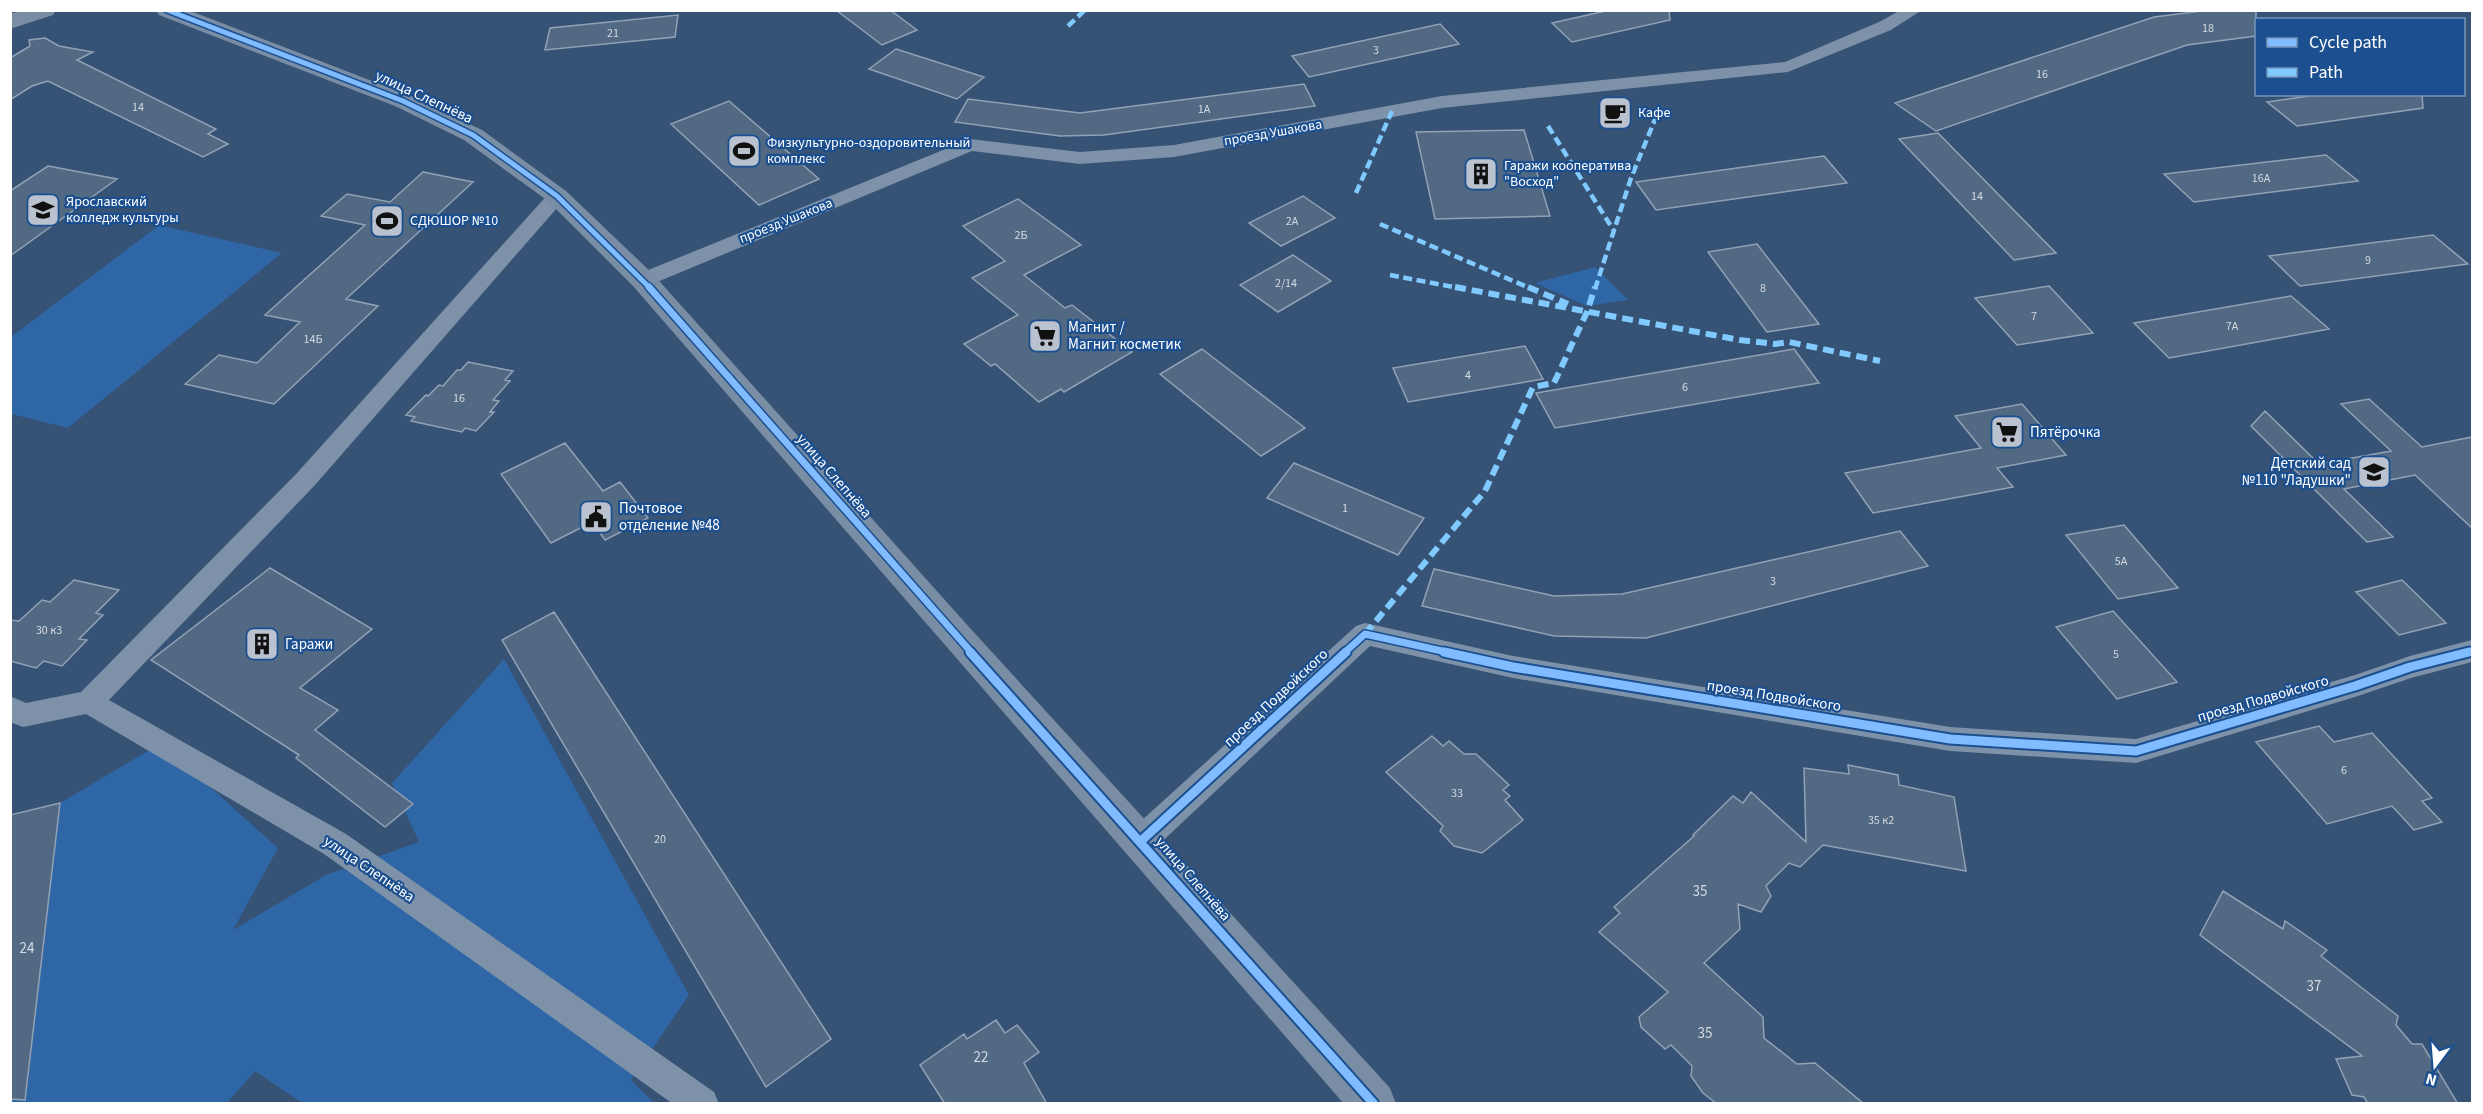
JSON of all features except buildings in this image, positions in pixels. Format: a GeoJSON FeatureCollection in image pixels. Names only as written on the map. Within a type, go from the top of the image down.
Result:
{"type":"FeatureCollection","features":[{"type":"Feature","properties":{"kind":"street"},"geometry":{"type":"LineString","coordinates":[[10,22],[45,10]]}},
{"type":"Feature","properties":{"kind":"street","name":"улица Слепнёва"},"geometry":{"type":"LineString","coordinates":[[167,10],[403,101],[473,135],[557,196],[643,280],[958,638],[1374,1104]]}},
{"type":"Feature","properties":{"kind":"street","name":"проезд Ушакова"},"geometry":{"type":"LineString","coordinates":[[643,280],[970,145],[1080,158],[1174,151],[1442,102],[1788,67],[1885,26],[1914,10]]}},
{"type":"Feature","properties":{"kind":"street"},"geometry":{"type":"LineString","coordinates":[[10,707],[23,715],[89,702],[306,479],[557,196]]}},
{"type":"Feature","properties":{"kind":"street","name":"проезд Подвойского"},"geometry":{"type":"LineString","coordinates":[[1141,841],[1365,634],[1513,667],[1950,739],[2136,751],[2472,651]]}},
{"type":"Feature","properties":{"kind":"street","name":"улица Слепнёва"},"geometry":{"type":"LineString","coordinates":[[89,702],[335,844],[702,1104]]}},
{"type":"Feature","properties":{"kind":"shaded area"},"geometry":{"type":"Polygon","coordinates":[[[159,225],[282,253],[68,428],[11,414],[11,337],[159,225]]]}},
{"type":"Feature","properties":{"kind":"shaded area"},"geometry":{"type":"Polygon","coordinates":[[[1595,267],[1628,300],[1587,306],[1535,283],[1595,267]]]}},
{"type":"Feature","properties":{"kind":"shaded area"},"geometry":{"type":"Polygon","coordinates":[[[504,659],[689,995],[631,1080],[654,1103],[302,1103],[255,1071],[227,1103],[11,1103],[10,1086],[28,1080],[60,803],[161,743],[278,848],[233,930],[326,875],[419,842],[392,783],[504,659]]]}},
{"type":"Feature","properties":{"kind":"marked path"},"geometry":{"type":"LineString","coordinates":[[1068,26],[1085,10]]}},
{"type":"Feature","properties":{"kind":"marked path"},"geometry":{"type":"LineString","coordinates":[[1356,193],[1392,111]]}},
{"type":"Feature","properties":{"kind":"marked path"},"geometry":{"type":"LineString","coordinates":[[1365,634],[1485,491],[1533,387],[1554,383],[1587,312],[1631,178],[1656,117]]}},
{"type":"Feature","properties":{"kind":"marked path"},"geometry":{"type":"LineString","coordinates":[[1548,126],[1614,231]]}},
{"type":"Feature","properties":{"kind":"marked path"},"geometry":{"type":"LineString","coordinates":[[1380,224],[1568,304]]}},
{"type":"Feature","properties":{"kind":"marked path"},"geometry":{"type":"LineString","coordinates":[[1390,275],[1740,340],[1775,344],[1789,342],[1880,361]]}},
{"type":"Feature","properties":{"kind":"cycle path"},"geometry":{"type":"LineString","coordinates":[[167,10],[403,101],[473,135],[557,196],[643,280],[958,638],[1374,1104]]}},
{"type":"Feature","properties":{"kind":"cycle path"},"geometry":{"type":"LineString","coordinates":[[1141,841],[1365,634],[1513,667],[1950,739],[2136,751],[2355,686],[2410,667],[2472,651]]}},
{"type":"Feature","properties":{"kind":"place","name":"Кафе"},"geometry":{"type":"Point","coordinates":[1615,113]}},
{"type":"Feature","properties":{"kind":"place","name":"Физкультурно-оздоровительный комплекс"},"geometry":{"type":"Point","coordinates":[744,151]}},
{"type":"Feature","properties":{"kind":"place","name":"Гаражи кооператива \"Восход\""},"geometry":{"type":"Point","coordinates":[1481,174]}},
{"type":"Feature","properties":{"kind":"place","name":"Ярославский колледж культуры"},"geometry":{"type":"Point","coordinates":[43,210]}},
{"type":"Feature","properties":{"kind":"place","name":"СДЮШОР №10"},"geometry":{"type":"Point","coordinates":[387,221]}},
{"type":"Feature","properties":{"kind":"place","name":"Магнит / Магнит косметик"},"geometry":{"type":"Point","coordinates":[1045,336]}},
{"type":"Feature","properties":{"kind":"place","name":"Пятёрочка"},"geometry":{"type":"Point","coordinates":[2007,432]}},
{"type":"Feature","properties":{"kind":"place","name":"Детский сад №110 \"Ладушки\""},"geometry":{"type":"Point","coordinates":[2374,472]}},
{"type":"Feature","properties":{"kind":"place","name":"Почтовое отделение №48"},"geometry":{"type":"Point","coordinates":[596,517]}},
{"type":"Feature","properties":{"kind":"place","name":"Гаражи"},"geometry":{"type":"Point","coordinates":[262,644]}}]}
